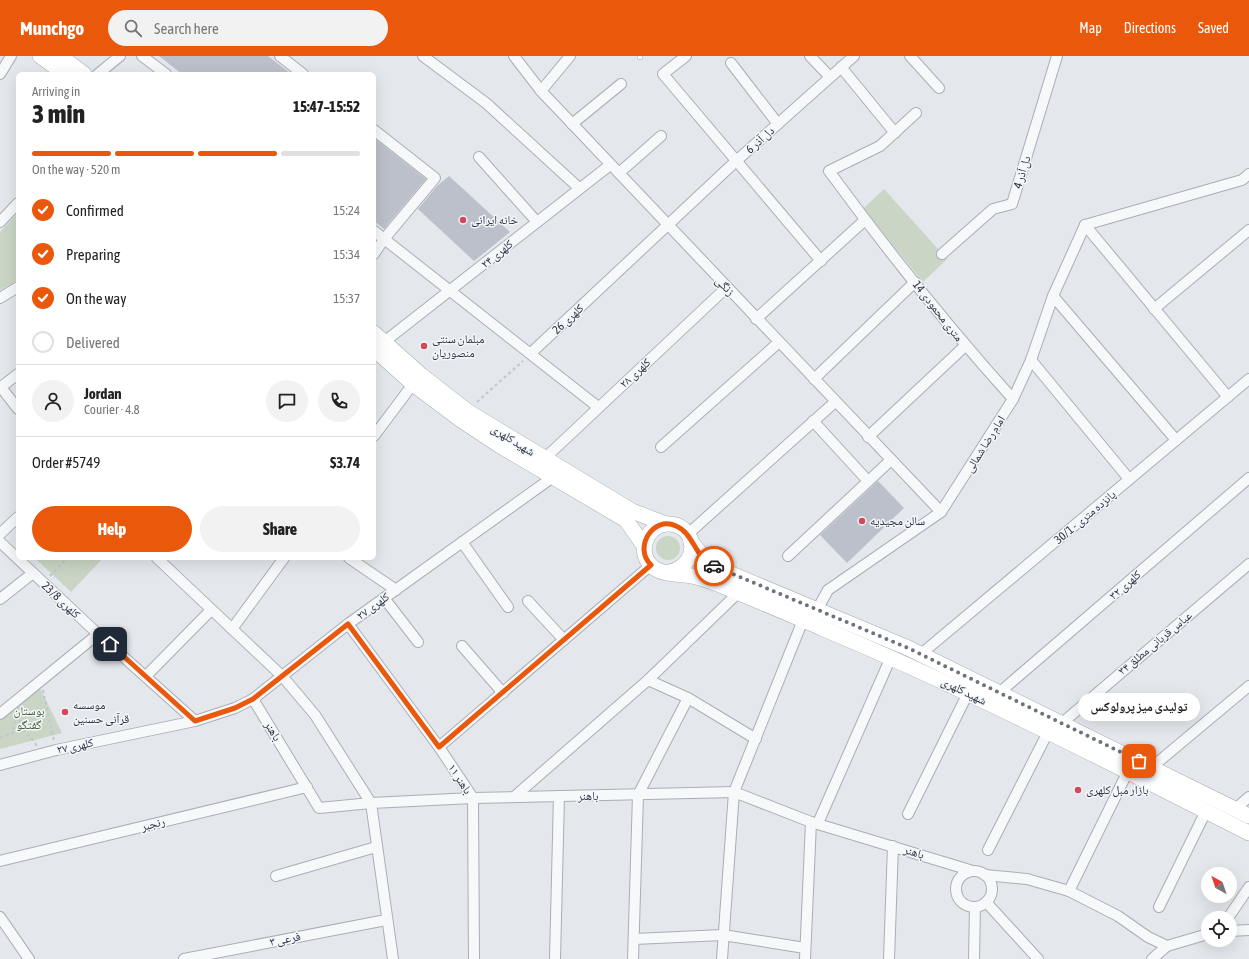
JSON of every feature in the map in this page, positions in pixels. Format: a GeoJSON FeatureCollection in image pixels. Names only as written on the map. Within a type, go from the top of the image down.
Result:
{"type":"FeatureCollection","features":[{"type":"Feature","properties":{"kind":"main road"},"geometry":{"type":"LineString","coordinates":[[40,56],[62,72]]}},
{"type":"Feature","properties":{"kind":"main road"},"geometry":{"type":"LineString","coordinates":[[60,56],[81,72]]}},
{"type":"Feature","properties":{"kind":"main road","name":"شهید کلهری"},"geometry":{"type":"LineString","coordinates":[[377,341],[413,384],[461,420],[626,520],[644,546]]}},
{"type":"Feature","properties":{"kind":"main road","name":"شهید کلهری"},"geometry":{"type":"LineString","coordinates":[[377,341],[467,411],[632,511],[666,524]]}},
{"type":"Feature","properties":{"kind":"main road"},"geometry":{"type":"LineString","coordinates":[[674,524],[682,528],[690,538],[692,550],[685,565],[678,570],[662,572],[651,565],[645,554],[644,546],[646,538],[651,531],[658,526],[674,524]]}},
{"type":"Feature","properties":{"kind":"main road","name":"شهید کلهری"},"geometry":{"type":"LineString","coordinates":[[690,538],[710,565],[921,654],[1062,722],[1249,816]]}},
{"type":"Feature","properties":{"kind":"main road","name":"شهید کلهری"},"geometry":{"type":"LineString","coordinates":[[670,572],[704,578],[891,657],[1048,732],[1249,833]]}},
{"type":"Feature","properties":{"kind":"street"},"geometry":{"type":"LineString","coordinates":[[0,74],[12,56]]}},
{"type":"Feature","properties":{"kind":"street"},"geometry":{"type":"LineString","coordinates":[[100,72],[120,56]]}},
{"type":"Feature","properties":{"kind":"street"},"geometry":{"type":"LineString","coordinates":[[142,56],[163,72]]}},
{"type":"Feature","properties":{"kind":"street"},"geometry":{"type":"LineString","coordinates":[[280,56],[300,72]]}},
{"type":"Feature","properties":{"kind":"street"},"geometry":{"type":"LineString","coordinates":[[423,56],[486,103],[579,188]]}},
{"type":"Feature","properties":{"kind":"street","name":"زنگی"},"geometry":{"type":"LineString","coordinates":[[514,56],[540,91],[778,343],[941,512]]}},
{"type":"Feature","properties":{"kind":"street"},"geometry":{"type":"LineString","coordinates":[[540,91],[570,56]]}},
{"type":"Feature","properties":{"kind":"street"},"geometry":{"type":"LineString","coordinates":[[686,56],[663,74],[735,162],[821,261]]}},
{"type":"Feature","properties":{"kind":"street"},"geometry":{"type":"LineString","coordinates":[[810,56],[830,77]]}},
{"type":"Feature","properties":{"kind":"street","name":"دل آذر 6"},"geometry":{"type":"LineString","coordinates":[[668,226],[735,162],[854,56]]}},
{"type":"Feature","properties":{"kind":"street"},"geometry":{"type":"LineString","coordinates":[[910,56],[939,88]]}},
{"type":"Feature","properties":{"kind":"street","name":"دل آذر 4"},"geometry":{"type":"LineString","coordinates":[[942,254],[993,209],[1012,204],[1057,56]]}},
{"type":"Feature","properties":{"kind":"street"},"geometry":{"type":"LineString","coordinates":[[731,63],[778,124]]}},
{"type":"Feature","properties":{"kind":"street"},"geometry":{"type":"LineString","coordinates":[[841,67],[895,133],[916,113]]}},
{"type":"Feature","properties":{"kind":"street"},"geometry":{"type":"LineString","coordinates":[[572,124],[621,84]]}},
{"type":"Feature","properties":{"kind":"street"},"geometry":{"type":"LineString","coordinates":[[376,132],[435,178],[384,239],[376,251]]}},
{"type":"Feature","properties":{"kind":"street","name":"14 متری محمودی"},"geometry":{"type":"LineString","coordinates":[[895,133],[880,146],[829,171],[865,220],[965,346],[1013,399]]}},
{"type":"Feature","properties":{"kind":"street"},"geometry":{"type":"LineString","coordinates":[[619,173],[661,136]]}},
{"type":"Feature","properties":{"kind":"street"},"geometry":{"type":"LineString","coordinates":[[479,157],[537,222]]}},
{"type":"Feature","properties":{"kind":"street","name":"کلهری ۲۴"},"geometry":{"type":"LineString","coordinates":[[377,341],[452,290],[610,165]]}},
{"type":"Feature","properties":{"kind":"street"},"geometry":{"type":"LineString","coordinates":[[1228,397],[1085,225],[1242,180],[1249,174]]}},
{"type":"Feature","properties":{"kind":"street"},"geometry":{"type":"LineString","coordinates":[[0,222],[16,204]]}},
{"type":"Feature","properties":{"kind":"street"},"geometry":{"type":"LineString","coordinates":[[756,319],[865,220]]}},
{"type":"Feature","properties":{"kind":"street","name":"امام رضا شمالی"},"geometry":{"type":"LineString","coordinates":[[817,610],[828,590],[941,512],[1013,399],[1031,360],[1053,296],[1085,225]]}},
{"type":"Feature","properties":{"kind":"street","name":"کلهری 26"},"geometry":{"type":"LineString","coordinates":[[531,353],[668,226]]}},
{"type":"Feature","properties":{"kind":"street"},"geometry":{"type":"LineString","coordinates":[[1154,309],[1249,230]]}},
{"type":"Feature","properties":{"kind":"street"},"geometry":{"type":"LineString","coordinates":[[376,233],[452,290],[598,407]]}},
{"type":"Feature","properties":{"kind":"street"},"geometry":{"type":"LineString","coordinates":[[814,379],[915,282]]}},
{"type":"Feature","properties":{"kind":"street"},"geometry":{"type":"LineString","coordinates":[[0,298],[16,288]]}},
{"type":"Feature","properties":{"kind":"street","name":"کلهری ۲۸"},"geometry":{"type":"LineString","coordinates":[[544,459],[726,288]]}},
{"type":"Feature","properties":{"kind":"street"},"geometry":{"type":"LineString","coordinates":[[1053,296],[1176,440]]}},
{"type":"Feature","properties":{"kind":"street"},"geometry":{"type":"LineString","coordinates":[[660,447],[778,343]]}},
{"type":"Feature","properties":{"kind":"street"},"geometry":{"type":"LineString","coordinates":[[868,437],[965,346]]}},
{"type":"Feature","properties":{"kind":"street"},"geometry":{"type":"LineString","coordinates":[[1031,360],[1129,479]]}},
{"type":"Feature","properties":{"kind":"street"},"geometry":{"type":"LineString","coordinates":[[16,376],[1,387],[16,406]]}},
{"type":"Feature","properties":{"kind":"street","name":"30/1 - پانزده متری"},"geometry":{"type":"LineString","coordinates":[[921,654],[1249,379]]}},
{"type":"Feature","properties":{"kind":"street"},"geometry":{"type":"LineString","coordinates":[[376,433],[413,384]]}},
{"type":"Feature","properties":{"kind":"street"},"geometry":{"type":"LineString","coordinates":[[690,538],[835,402]]}},
{"type":"Feature","properties":{"kind":"street"},"geometry":{"type":"LineString","coordinates":[[813,421],[868,481]]}},
{"type":"Feature","properties":{"kind":"street"},"geometry":{"type":"LineString","coordinates":[[788,556],[891,460]]}},
{"type":"Feature","properties":{"kind":"street","name":"کلهری ۲۷"},"geometry":{"type":"LineString","coordinates":[[0,765],[56,750],[195,721],[235,708],[253,699],[283,677],[348,624],[553,477]]}},
{"type":"Feature","properties":{"kind":"street","name":"کلهری ۳۲"},"geometry":{"type":"LineString","coordinates":[[1000,692],[1249,478]]}},
{"type":"Feature","properties":{"kind":"street"},"geometry":{"type":"LineString","coordinates":[[0,534],[16,519]]}},
{"type":"Feature","properties":{"kind":"street","name":"کلهری 23/8"},"geometry":{"type":"LineString","coordinates":[[0,542],[16,558]]}},
{"type":"Feature","properties":{"kind":"street"},"geometry":{"type":"LineString","coordinates":[[462,542],[508,607]]}},
{"type":"Feature","properties":{"kind":"street","name":"کلهری 23/8"},"geometry":{"type":"LineString","coordinates":[[19,560],[195,721]]}},
{"type":"Feature","properties":{"kind":"street"},"geometry":{"type":"LineString","coordinates":[[159,560],[283,677],[315,716],[371,803],[392,959]]}},
{"type":"Feature","properties":{"kind":"street"},"geometry":{"type":"LineString","coordinates":[[232,629],[283,560]]}},
{"type":"Feature","properties":{"kind":"street"},"geometry":{"type":"LineString","coordinates":[[353,560],[396,590]]}},
{"type":"Feature","properties":{"kind":"street","name":"عباس قربانی مطلق ۳۴"},"geometry":{"type":"LineString","coordinates":[[1062,722],[1249,564]]}},
{"type":"Feature","properties":{"kind":"street"},"geometry":{"type":"LineString","coordinates":[[439,747],[651,565]]}},
{"type":"Feature","properties":{"kind":"street"},"geometry":{"type":"LineString","coordinates":[[0,599],[32,573]]}},
{"type":"Feature","properties":{"kind":"street"},"geometry":{"type":"LineString","coordinates":[[514,797],[648,680],[738,593]]}},
{"type":"Feature","properties":{"kind":"street"},"geometry":{"type":"LineString","coordinates":[[384,598],[418,642]]}},
{"type":"Feature","properties":{"kind":"street"},"geometry":{"type":"LineString","coordinates":[[528,601],[564,640]]}},
{"type":"Feature","properties":{"kind":"street"},"geometry":{"type":"LineString","coordinates":[[146,676],[211,610]]}},
{"type":"Feature","properties":{"kind":"street"},"geometry":{"type":"LineString","coordinates":[[722,959],[734,792],[803,620]]}},
{"type":"Feature","properties":{"kind":"street","name":"باهنر ۱۱"},"geometry":{"type":"LineString","coordinates":[[348,624],[439,747],[472,798]]}},
{"type":"Feature","properties":{"kind":"street"},"geometry":{"type":"LineString","coordinates":[[0,714],[98,634]]}},
{"type":"Feature","properties":{"kind":"street"},"geometry":{"type":"LineString","coordinates":[[462,646],[503,693]]}},
{"type":"Feature","properties":{"kind":"street"},"geometry":{"type":"LineString","coordinates":[[805,959],[815,822],[891,657]]}},
{"type":"Feature","properties":{"kind":"street"},"geometry":{"type":"LineString","coordinates":[[648,680],[688,698],[756,739]]}},
{"type":"Feature","properties":{"kind":"street"},"geometry":{"type":"LineString","coordinates":[[1152,767],[1249,686]]}},
{"type":"Feature","properties":{"kind":"street"},"geometry":{"type":"LineString","coordinates":[[908,814],[968,693]]}},
{"type":"Feature","properties":{"kind":"street"},"geometry":{"type":"LineString","coordinates":[[634,959],[638,795],[688,698]]}},
{"type":"Feature","properties":{"kind":"street","name":"باهنر"},"geometry":{"type":"LineString","coordinates":[[253,699],[319,808],[371,803],[472,798],[734,792],[815,822],[973,871]]}},
{"type":"Feature","properties":{"kind":"street"},"geometry":{"type":"LineString","coordinates":[[988,850],[1048,732]]}},
{"type":"Feature","properties":{"kind":"street"},"geometry":{"type":"LineString","coordinates":[[1070,890],[1128,772]]}},
{"type":"Feature","properties":{"kind":"street","name":"رنجبر"},"geometry":{"type":"LineString","coordinates":[[0,861],[307,787]]}},
{"type":"Feature","properties":{"kind":"street"},"geometry":{"type":"LineString","coordinates":[[555,959],[559,796]]}},
{"type":"Feature","properties":{"kind":"street"},"geometry":{"type":"LineString","coordinates":[[1235,809],[1249,797]]}},
{"type":"Feature","properties":{"kind":"street"},"geometry":{"type":"LineString","coordinates":[[472,798],[474,959]]}},
{"type":"Feature","properties":{"kind":"street"},"geometry":{"type":"LineString","coordinates":[[1159,907],[1206,811]]}},
{"type":"Feature","properties":{"kind":"street"},"geometry":{"type":"LineString","coordinates":[[889,959],[893,846]]}},
{"type":"Feature","properties":{"kind":"street"},"geometry":{"type":"LineString","coordinates":[[276,876],[376,847]]}},
{"type":"Feature","properties":{"kind":"street"},"geometry":{"type":"LineString","coordinates":[[985,875],[989,879],[992,891],[986,902],[975,907],[963,904],[956,894],[958,881],[961,876],[973,871],[985,875],[1027,878],[1070,890],[1118,916],[1148,937],[1167,946]]}},
{"type":"Feature","properties":{"kind":"street"},"geometry":{"type":"LineString","coordinates":[[1233,911],[1249,887]]}},
{"type":"Feature","properties":{"kind":"street"},"geometry":{"type":"LineString","coordinates":[[986,902],[1038,959]]}},
{"type":"Feature","properties":{"kind":"street"},"geometry":{"type":"LineString","coordinates":[[974,959],[975,907]]}},
{"type":"Feature","properties":{"kind":"street"},"geometry":{"type":"LineString","coordinates":[[0,917],[29,959]]}},
{"type":"Feature","properties":{"kind":"street","name":"فرعی ۳"},"geometry":{"type":"LineString","coordinates":[[184,959],[386,920]]}},
{"type":"Feature","properties":{"kind":"street"},"geometry":{"type":"LineString","coordinates":[[1237,931],[1249,930]]}},
{"type":"Feature","properties":{"kind":"street"},"geometry":{"type":"LineString","coordinates":[[634,939],[723,935],[805,948]]}},
{"type":"Feature","properties":{"kind":"street"},"geometry":{"type":"LineString","coordinates":[[1152,959],[1167,946],[1201,936]]}},
{"type":"Feature","properties":{"kind":"path"},"geometry":{"type":"LineString","coordinates":[[467,411],[531,353]]}},
{"type":"Feature","properties":{"kind":"path"},"geometry":{"type":"LineString","coordinates":[[44,583],[65,560]]}},
{"type":"Feature","properties":{"kind":"path"},"geometry":{"type":"LineString","coordinates":[[41,679],[56,750]]}},
{"type":"Feature","properties":{"kind":"path"},"geometry":{"type":"LineString","coordinates":[[16,732],[13,728],[14,723],[17,721],[22,721],[25,725],[24,729],[43,754]]}},
{"type":"Feature","properties":{"kind":"path"},"geometry":{"type":"LineString","coordinates":[[0,738],[20,732],[24,729]]}},
{"type":"Feature","properties":{"kind":"green space"},"geometry":{"type":"Polygon","coordinates":[[[884,189],[947,259],[923,282],[863,209],[884,189]]]}},
{"type":"Feature","properties":{"kind":"green space"},"geometry":{"type":"Polygon","coordinates":[[[16,215],[16,281],[0,290],[0,232],[16,215]]]}},
{"type":"Feature","properties":{"kind":"green space"},"geometry":{"type":"Polygon","coordinates":[[[668,536],[676,540],[680,548],[676,556],[668,560],[660,556],[656,548],[660,540],[668,536]]]}},
{"type":"Feature","properties":{"kind":"green space"},"geometry":{"type":"Polygon","coordinates":[[[37,560],[101,560],[71,592],[37,560]]]}},
{"type":"Feature","properties":{"kind":"green space","name":"بوستان گفتگو"},"geometry":{"type":"Polygon","coordinates":[[[37,682],[62,733],[0,749],[0,714],[37,682]]]}},
{"type":"Feature","properties":{"kind":"building"},"geometry":{"type":"Polygon","coordinates":[[[159,56],[268,56],[288,72],[179,72],[159,56]]]}},
{"type":"Feature","properties":{"kind":"building"},"geometry":{"type":"Polygon","coordinates":[[[376,140],[426,179],[384,229],[376,223],[376,140]]]}},
{"type":"Feature","properties":{"kind":"building","name":"خانه ایرانی"},"geometry":{"type":"Polygon","coordinates":[[[449,176],[510,232],[474,261],[418,209],[437,186],[449,176]]]}},
{"type":"Feature","properties":{"kind":"building","name":"سالن مجیدیه"},"geometry":{"type":"Polygon","coordinates":[[[878,481],[904,508],[847,563],[820,535],[878,481]]]}},
{"type":"Feature","properties":{"kind":"way so far"},"geometry":{"type":"LineString","coordinates":[[714,566],[908,648],[1139,761]]}},
{"type":"Feature","properties":{"kind":"place","name":"خانه ایرانی"},"geometry":{"type":"Point","coordinates":[463,220]}},
{"type":"Feature","properties":{"kind":"place","name":"مبلمان سنتی منصوریان"},"geometry":{"type":"Point","coordinates":[424,346]}},
{"type":"Feature","properties":{"kind":"place","name":"سالن مجیدیه"},"geometry":{"type":"Point","coordinates":[862,521]}},
{"type":"Feature","properties":{"kind":"place","name":"موسسه قرآنی حسنین"},"geometry":{"type":"Point","coordinates":[65,712]}},
{"type":"Feature","properties":{"kind":"place","name":"تولیدی میز پرولوکس"},"geometry":{"type":"Point","coordinates":[1139,761]}},
{"type":"Feature","properties":{"kind":"place","name":"بازار مبل کلهری"},"geometry":{"type":"Point","coordinates":[1078,790]}},
{"type":"Feature","properties":{"kind":"route"},"geometry":{"type":"LineString","coordinates":[[110,644],[195,721],[235,708],[253,699],[283,677],[348,624],[439,747],[651,565],[645,554],[644,546],[646,538],[651,531],[658,526],[674,524],[682,528],[688,534],[691,542],[702,556],[710,565],[714,566]]}}]}
